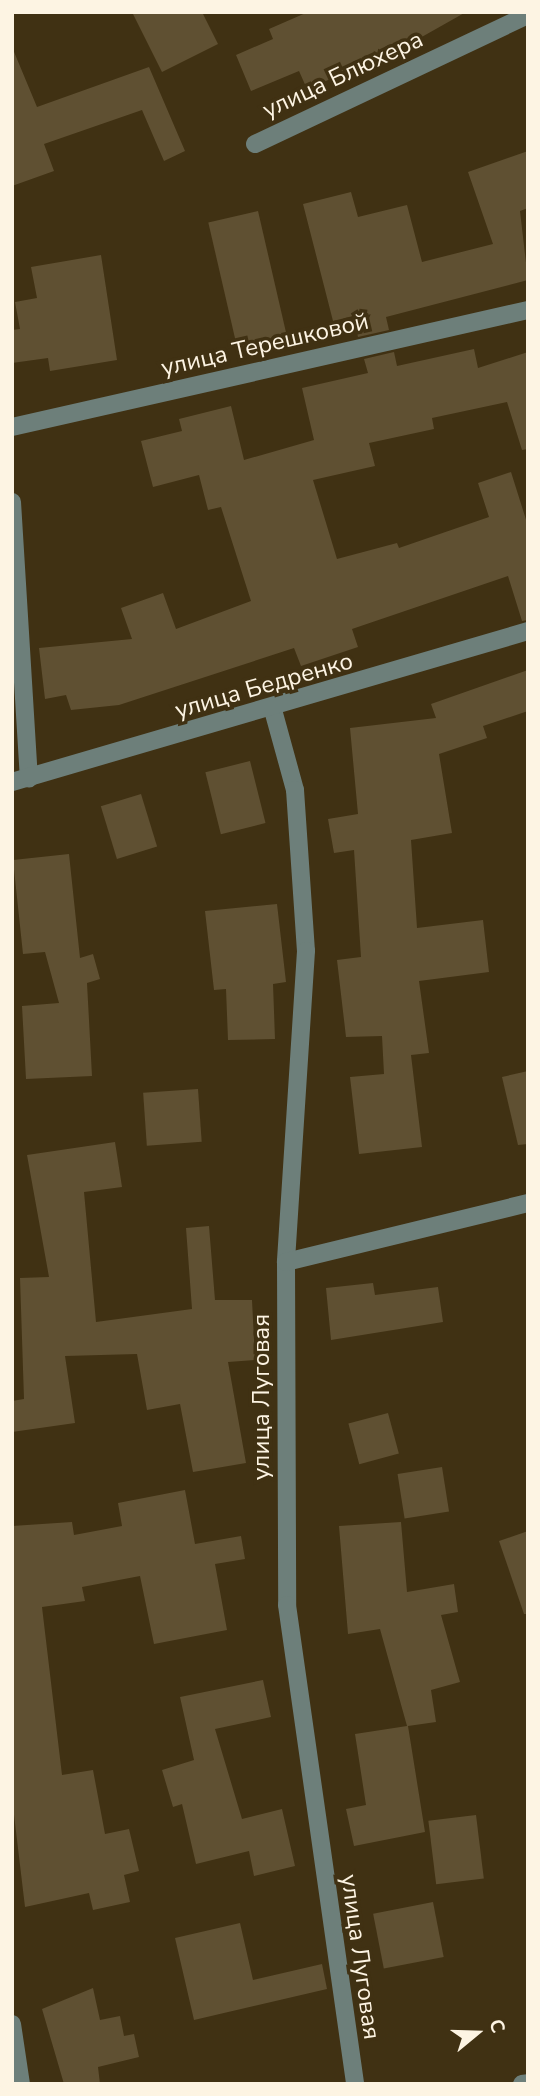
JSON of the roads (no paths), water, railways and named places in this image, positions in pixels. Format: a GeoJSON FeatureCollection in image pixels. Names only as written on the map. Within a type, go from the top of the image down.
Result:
{"type":"FeatureCollection","features":[{"type":"Feature","properties":{"kind":"street","name":"улица Блюхера"},"geometry":{"type":"LineString","coordinates":[[255,144],[528,15]]}},
{"type":"Feature","properties":{"kind":"street","name":"улица Терешковой"},"geometry":{"type":"LineString","coordinates":[[12,427],[528,310]]}},
{"type":"Feature","properties":{"kind":"street"},"geometry":{"type":"LineString","coordinates":[[12,502],[21,780]]}},
{"type":"Feature","properties":{"kind":"street","name":"улица Бедренко"},"geometry":{"type":"LineString","coordinates":[[21,780],[273,710],[528,631]]}},
{"type":"Feature","properties":{"kind":"street","name":"улица Луговая"},"geometry":{"type":"LineString","coordinates":[[273,710],[295,790],[306,951],[286,1262],[287,1605],[355,2084]]}},
{"type":"Feature","properties":{"kind":"street"},"geometry":{"type":"LineString","coordinates":[[286,1262],[528,1203]]}},
{"type":"Feature","properties":{"kind":"street"},"geometry":{"type":"LineString","coordinates":[[12,2024],[21,2084]]}},
{"type":"Feature","properties":{"kind":"street"},"geometry":{"type":"LineString","coordinates":[[522,2084],[528,2083]]}}]}
